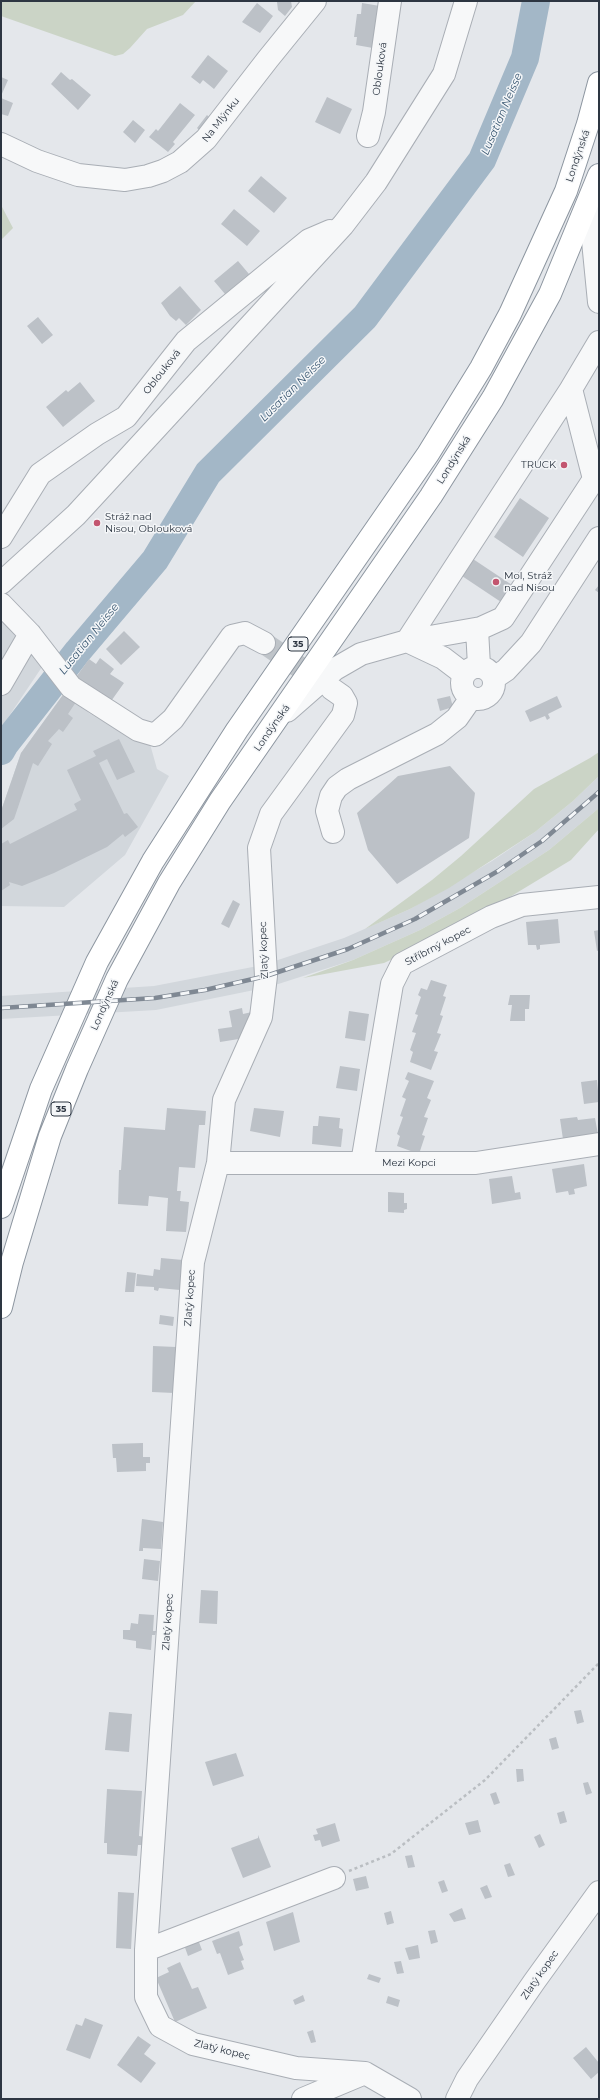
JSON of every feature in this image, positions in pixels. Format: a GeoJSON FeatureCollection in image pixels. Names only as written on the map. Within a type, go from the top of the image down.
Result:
{"type":"FeatureCollection","features":[{"type":"Feature","properties":{"kind":"highway","name":"Londýnská"},"geometry":{"type":"LineString","coordinates":[[1,1208],[41,1089],[97,962],[154,861],[237,730],[436,442],[481,368],[510,314],[566,191],[588,124],[599,83]]}},
{"type":"Feature","properties":{"kind":"highway","name":"Londýnská"},"geometry":{"type":"LineString","coordinates":[[1,1307],[12,1262],[50,1136],[76,1069],[117,979],[168,883],[220,801],[278,720],[431,496],[493,398],[550,294],[599,175]]}},
{"type":"Feature","properties":{"kind":"street","name":"Na Mlýnku"},"geometry":{"type":"LineString","coordinates":[[1,144],[37,161],[78,175],[125,180],[148,176],[163,171],[180,162],[206,139],[315,1]]}},
{"type":"Feature","properties":{"kind":"street","name":"Oblouková"},"geometry":{"type":"LineString","coordinates":[[368,136],[374,112],[390,1]]}},
{"type":"Feature","properties":{"kind":"street"},"geometry":{"type":"LineString","coordinates":[[1,583],[76,515],[343,225],[376,182],[444,74],[466,1]]}},
{"type":"Feature","properties":{"kind":"street"},"geometry":{"type":"LineString","coordinates":[[599,183],[592,231],[599,302]]}},
{"type":"Feature","properties":{"kind":"street","name":"Oblouková"},"geometry":{"type":"LineString","coordinates":[[1,537],[40,474],[97,434],[126,418],[186,341],[309,240],[343,225]]}},
{"type":"Feature","properties":{"kind":"street"},"geometry":{"type":"LineString","coordinates":[[407,641],[597,350]]}},
{"type":"Feature","properties":{"kind":"street"},"geometry":{"type":"LineString","coordinates":[[278,720],[335,669],[361,654],[407,641],[490,626],[503,618],[594,479],[571,389]]}},
{"type":"Feature","properties":{"kind":"street"},"geometry":{"type":"LineString","coordinates":[[407,641],[479,673],[494,687],[488,696],[482,699],[471,698],[463,690],[462,678],[479,673],[506,670],[531,643],[599,538]]}},
{"type":"Feature","properties":{"kind":"street"},"geometry":{"type":"LineString","coordinates":[[1,604],[30,634],[71,687],[138,730],[155,735],[174,719],[232,636],[245,633],[264,644]]}},
{"type":"Feature","properties":{"kind":"street"},"geometry":{"type":"LineString","coordinates":[[477,629],[479,673]]}},
{"type":"Feature","properties":{"kind":"street"},"geometry":{"type":"LineString","coordinates":[[1,684],[30,634]]}},
{"type":"Feature","properties":{"kind":"street","name":"Zlatý kopec"},"geometry":{"type":"LineString","coordinates":[[332,689],[342,696],[346,703],[343,716],[271,814],[259,848],[266,976],[260,1017],[224,1100],[218,1163],[192,1262],[146,1950],[146,1997],[160,2026],[193,2044],[296,2068],[365,2073],[410,2099]]}},
{"type":"Feature","properties":{"kind":"street"},"geometry":{"type":"LineString","coordinates":[[334,832],[327,810],[331,796],[337,786],[437,734],[457,718],[471,698]]}},
{"type":"Feature","properties":{"kind":"street","name":"Stříbrný kopec"},"geometry":{"type":"LineString","coordinates":[[362,1162],[392,984],[402,964],[491,917],[522,906],[599,897]]}},
{"type":"Feature","properties":{"kind":"street","name":"Mezi Kopci"},"geometry":{"type":"LineString","coordinates":[[218,1163],[476,1163],[599,1144]]}},
{"type":"Feature","properties":{"kind":"street"},"geometry":{"type":"LineString","coordinates":[[146,1950],[334,1878]]}},
{"type":"Feature","properties":{"kind":"street","name":"Zlatý kopec"},"geometry":{"type":"LineString","coordinates":[[457,2099],[467,2079],[599,1892]]}},
{"type":"Feature","properties":{"kind":"street"},"geometry":{"type":"LineString","coordinates":[[303,2099],[365,2073]]}},
{"type":"Feature","properties":{"kind":"path"},"geometry":{"type":"LineString","coordinates":[[334,1878],[391,1854],[485,1780],[599,1663]]}},
{"type":"Feature","properties":{"kind":"shaded area"},"geometry":{"type":"Polygon","coordinates":[[[1,620],[11,625],[46,661],[1,728],[1,620]]]}},
{"type":"Feature","properties":{"kind":"shaded area"},"geometry":{"type":"Polygon","coordinates":[[[65,692],[89,713],[119,731],[150,744],[157,769],[169,776],[125,855],[64,907],[1,906],[1,811],[21,753],[65,692]]]}},
{"type":"Feature","properties":{"kind":"shaded area"},"geometry":{"type":"Polygon","coordinates":[[[599,776],[599,808],[549,850],[460,908],[420,930],[353,960],[269,987],[156,1010],[1,1019],[1,996],[154,986],[263,965],[344,938],[410,909],[492,861],[535,832],[573,801],[599,776]]]}},
{"type":"Feature","properties":{"kind":"green space"},"geometry":{"type":"Polygon","coordinates":[[[1,1],[196,1],[183,15],[147,29],[123,54],[115,56],[1,16],[1,1]]]}},
{"type":"Feature","properties":{"kind":"green space"},"geometry":{"type":"Polygon","coordinates":[[[1,205],[13,228],[1,240],[1,205]]]}},
{"type":"Feature","properties":{"kind":"green space"},"geometry":{"type":"Polygon","coordinates":[[[599,752],[599,776],[573,801],[535,832],[449,888],[410,909],[365,929],[432,880],[461,856],[534,789],[599,752]]]}},
{"type":"Feature","properties":{"kind":"green space"},"geometry":{"type":"Polygon","coordinates":[[[599,808],[599,829],[571,860],[462,926],[384,963],[303,978],[353,960],[420,930],[460,908],[549,850],[599,808]]]}},
{"type":"Feature","properties":{"kind":"building"},"geometry":{"type":"Polygon","coordinates":[[[278,1],[291,1],[292,7],[285,16],[278,10],[278,1]]]}},
{"type":"Feature","properties":{"kind":"building"},"geometry":{"type":"Polygon","coordinates":[[[257,3],[273,16],[260,33],[242,22],[257,3]]]}},
{"type":"Feature","properties":{"kind":"building"},"geometry":{"type":"Polygon","coordinates":[[[362,3],[380,6],[373,48],[356,45],[357,37],[354,37],[357,14],[361,14],[362,3]]]}},
{"type":"Feature","properties":{"kind":"building"},"geometry":{"type":"Polygon","coordinates":[[[208,55],[228,71],[214,89],[203,80],[200,84],[191,77],[208,55]]]}},
{"type":"Feature","properties":{"kind":"building"},"geometry":{"type":"Polygon","coordinates":[[[61,72],[91,95],[78,110],[51,84],[61,72]]]}},
{"type":"Feature","properties":{"kind":"building"},"geometry":{"type":"Polygon","coordinates":[[[1,77],[8,80],[1,96],[1,77]]]}},
{"type":"Feature","properties":{"kind":"building"},"geometry":{"type":"Polygon","coordinates":[[[327,97],[352,109],[340,134],[315,122],[327,97]]]}},
{"type":"Feature","properties":{"kind":"building"},"geometry":{"type":"Polygon","coordinates":[[[1,98],[13,103],[8,116],[1,114],[1,98]]]}},
{"type":"Feature","properties":{"kind":"building"},"geometry":{"type":"Polygon","coordinates":[[[180,103],[195,115],[173,142],[175,144],[168,152],[149,137],[156,129],[158,131],[180,103]]]}},
{"type":"Feature","properties":{"kind":"building"},"geometry":{"type":"Polygon","coordinates":[[[207,115],[212,120],[201,132],[197,128],[207,115]]]}},
{"type":"Feature","properties":{"kind":"building"},"geometry":{"type":"Polygon","coordinates":[[[133,120],[145,130],[135,143],[123,132],[133,120]]]}},
{"type":"Feature","properties":{"kind":"building"},"geometry":{"type":"Polygon","coordinates":[[[261,176],[287,198],[274,213],[248,191],[261,176]]]}},
{"type":"Feature","properties":{"kind":"building"},"geometry":{"type":"Polygon","coordinates":[[[234,209],[260,231],[247,246],[221,224],[234,209]]]}},
{"type":"Feature","properties":{"kind":"building"},"geometry":{"type":"Polygon","coordinates":[[[238,261],[249,274],[225,294],[214,281],[238,261]]]}},
{"type":"Feature","properties":{"kind":"building"},"geometry":{"type":"Polygon","coordinates":[[[180,286],[201,310],[186,325],[179,318],[176,321],[170,316],[161,303],[180,286]]]}},
{"type":"Feature","properties":{"kind":"building"},"geometry":{"type":"Polygon","coordinates":[[[38,317],[53,335],[42,344],[27,326],[38,317]]]}},
{"type":"Feature","properties":{"kind":"building"},"geometry":{"type":"Polygon","coordinates":[[[80,382],[95,401],[63,427],[46,407],[66,390],[68,392],[80,382]]]}},
{"type":"Feature","properties":{"kind":"building"},"geometry":{"type":"Polygon","coordinates":[[[520,498],[549,518],[523,557],[494,537],[520,498]]]}},
{"type":"Feature","properties":{"kind":"building"},"geometry":{"type":"Polygon","coordinates":[[[470,557],[527,595],[516,612],[459,574],[470,557]]]}},
{"type":"Feature","properties":{"kind":"building"},"geometry":{"type":"Polygon","coordinates":[[[599,585],[599,593],[595,590],[599,585]]]}},
{"type":"Feature","properties":{"kind":"building"},"geometry":{"type":"Polygon","coordinates":[[[124,631],[140,647],[121,665],[106,649],[124,631]]]}},
{"type":"Feature","properties":{"kind":"building"},"geometry":{"type":"Polygon","coordinates":[[[100,658],[114,669],[110,674],[124,683],[109,704],[74,680],[89,659],[96,664],[100,658]]]}},
{"type":"Feature","properties":{"kind":"building"},"geometry":{"type":"Polygon","coordinates":[[[65,692],[76,702],[68,714],[73,718],[63,732],[59,729],[48,741],[52,744],[38,766],[33,763],[14,819],[1,829],[1,811],[21,753],[65,692]]]}},
{"type":"Feature","properties":{"kind":"building"},"geometry":{"type":"Polygon","coordinates":[[[450,696],[453,707],[440,711],[437,699],[450,696]]]}},
{"type":"Feature","properties":{"kind":"building"},"geometry":{"type":"Polygon","coordinates":[[[557,696],[562,707],[548,714],[550,718],[547,720],[545,716],[530,722],[525,711],[557,696]]]}},
{"type":"Feature","properties":{"kind":"building"},"geometry":{"type":"Polygon","coordinates":[[[119,739],[135,772],[117,780],[107,759],[99,763],[124,814],[127,813],[138,827],[125,837],[123,834],[107,847],[54,873],[22,886],[9,882],[10,885],[1,891],[1,844],[8,840],[10,844],[77,810],[74,804],[81,800],[67,770],[96,756],[93,751],[119,739]]]}},
{"type":"Feature","properties":{"kind":"building"},"geometry":{"type":"Polygon","coordinates":[[[450,766],[475,793],[469,838],[397,884],[368,850],[357,813],[398,776],[450,766]]]}},
{"type":"Feature","properties":{"kind":"building"},"geometry":{"type":"Polygon","coordinates":[[[233,900],[240,904],[229,928],[221,924],[233,900]]]}},
{"type":"Feature","properties":{"kind":"building"},"geometry":{"type":"Polygon","coordinates":[[[558,919],[560,943],[540,945],[540,949],[537,950],[536,945],[528,945],[526,922],[558,919]]]}},
{"type":"Feature","properties":{"kind":"building"},"geometry":{"type":"Polygon","coordinates":[[[599,930],[599,950],[597,951],[594,931],[599,930]]]}},
{"type":"Feature","properties":{"kind":"building"},"geometry":{"type":"Polygon","coordinates":[[[431,980],[447,985],[443,996],[446,997],[440,1015],[443,1016],[437,1033],[441,1034],[434,1051],[438,1052],[431,1070],[410,1062],[413,1052],[410,1050],[416,1033],[412,1032],[418,1015],[415,1014],[421,997],[418,995],[421,988],[427,990],[431,980]]]}},
{"type":"Feature","properties":{"kind":"building"},"geometry":{"type":"Polygon","coordinates":[[[510,995],[530,995],[529,1009],[525,1009],[525,1021],[510,1021],[512,1005],[508,1005],[510,995]]]}},
{"type":"Feature","properties":{"kind":"building"},"geometry":{"type":"Polygon","coordinates":[[[242,1008],[243,1014],[252,1012],[245,1038],[220,1042],[218,1029],[232,1027],[229,1011],[242,1008]]]}},
{"type":"Feature","properties":{"kind":"building"},"geometry":{"type":"Polygon","coordinates":[[[349,1011],[369,1014],[365,1041],[345,1038],[349,1011]]]}},
{"type":"Feature","properties":{"kind":"building"},"geometry":{"type":"Polygon","coordinates":[[[340,1066],[360,1069],[357,1091],[336,1088],[340,1066]]]}},
{"type":"Feature","properties":{"kind":"building"},"geometry":{"type":"Polygon","coordinates":[[[408,1072],[434,1081],[427,1098],[431,1100],[424,1117],[428,1118],[422,1135],[425,1136],[419,1154],[397,1146],[400,1136],[397,1134],[403,1117],[400,1116],[406,1099],[402,1097],[409,1081],[405,1079],[408,1072]]]}},
{"type":"Feature","properties":{"kind":"building"},"geometry":{"type":"Polygon","coordinates":[[[597,1080],[599,1102],[584,1104],[581,1082],[597,1080]]]}},
{"type":"Feature","properties":{"kind":"building"},"geometry":{"type":"Polygon","coordinates":[[[167,1108],[206,1111],[205,1125],[199,1125],[195,1168],[179,1167],[177,1191],[181,1191],[180,1201],[189,1202],[186,1232],[166,1231],[168,1198],[149,1196],[148,1206],[118,1204],[119,1170],[121,1170],[124,1127],[165,1130],[167,1108]]]}},
{"type":"Feature","properties":{"kind":"building"},"geometry":{"type":"Polygon","coordinates":[[[254,1108],[284,1111],[280,1137],[250,1131],[254,1108]]]}},
{"type":"Feature","properties":{"kind":"building"},"geometry":{"type":"Polygon","coordinates":[[[319,1116],[340,1118],[339,1128],[343,1129],[341,1147],[312,1144],[313,1126],[318,1126],[319,1116]]]}},
{"type":"Feature","properties":{"kind":"building"},"geometry":{"type":"Polygon","coordinates":[[[577,1117],[578,1120],[595,1118],[599,1140],[564,1146],[560,1119],[577,1117]]]}},
{"type":"Feature","properties":{"kind":"building"},"geometry":{"type":"Polygon","coordinates":[[[584,1164],[587,1186],[574,1189],[575,1194],[569,1195],[568,1191],[556,1193],[552,1169],[584,1164]]]}},
{"type":"Feature","properties":{"kind":"building"},"geometry":{"type":"Polygon","coordinates":[[[512,1176],[515,1193],[520,1192],[521,1199],[492,1204],[489,1179],[512,1176]]]}},
{"type":"Feature","properties":{"kind":"building"},"geometry":{"type":"Polygon","coordinates":[[[388,1192],[404,1193],[404,1203],[407,1203],[407,1209],[404,1210],[404,1213],[388,1212],[388,1192]]]}},
{"type":"Feature","properties":{"kind":"building"},"geometry":{"type":"Polygon","coordinates":[[[161,1258],[183,1260],[180,1290],[159,1288],[158,1291],[154,1290],[154,1287],[136,1286],[137,1274],[153,1276],[154,1269],[160,1270],[161,1258]]]}},
{"type":"Feature","properties":{"kind":"building"},"geometry":{"type":"Polygon","coordinates":[[[127,1272],[136,1273],[134,1292],[125,1292],[127,1272]]]}},
{"type":"Feature","properties":{"kind":"building"},"geometry":{"type":"Polygon","coordinates":[[[160,1315],[174,1317],[173,1326],[159,1324],[160,1315]]]}},
{"type":"Feature","properties":{"kind":"building"},"geometry":{"type":"Polygon","coordinates":[[[153,1346],[176,1347],[174,1393],[152,1392],[153,1346]]]}},
{"type":"Feature","properties":{"kind":"building"},"geometry":{"type":"Polygon","coordinates":[[[143,1443],[143,1457],[150,1457],[150,1463],[146,1463],[146,1471],[117,1472],[116,1458],[113,1458],[112,1444],[143,1443]]]}},
{"type":"Feature","properties":{"kind":"building"},"geometry":{"type":"Polygon","coordinates":[[[142,1519],[163,1522],[161,1549],[143,1548],[143,1551],[139,1551],[142,1519]]]}},
{"type":"Feature","properties":{"kind":"building"},"geometry":{"type":"Polygon","coordinates":[[[144,1559],[160,1561],[158,1581],[142,1579],[144,1559]]]}},
{"type":"Feature","properties":{"kind":"building"},"geometry":{"type":"Polygon","coordinates":[[[201,1590],[218,1591],[217,1624],[199,1623],[201,1590]]]}},
{"type":"Feature","properties":{"kind":"building"},"geometry":{"type":"Polygon","coordinates":[[[139,1614],[154,1615],[153,1631],[156,1631],[155,1635],[152,1635],[151,1650],[136,1648],[136,1641],[123,1639],[123,1630],[130,1630],[131,1623],[138,1624],[139,1614]]]}},
{"type":"Feature","properties":{"kind":"building"},"geometry":{"type":"Polygon","coordinates":[[[581,1710],[584,1722],[577,1724],[574,1711],[581,1710]]]}},
{"type":"Feature","properties":{"kind":"building"},"geometry":{"type":"Polygon","coordinates":[[[109,1712],[132,1714],[129,1752],[105,1750],[109,1712]]]}},
{"type":"Feature","properties":{"kind":"building"},"geometry":{"type":"Polygon","coordinates":[[[556,1737],[559,1748],[552,1750],[549,1739],[556,1737]]]}},
{"type":"Feature","properties":{"kind":"building"},"geometry":{"type":"Polygon","coordinates":[[[236,1753],[244,1776],[213,1786],[205,1762],[236,1753]]]}},
{"type":"Feature","properties":{"kind":"building"},"geometry":{"type":"Polygon","coordinates":[[[516,1769],[523,1769],[524,1781],[517,1782],[516,1769]]]}},
{"type":"Feature","properties":{"kind":"building"},"geometry":{"type":"Polygon","coordinates":[[[588,1782],[592,1793],[586,1795],[583,1783],[588,1782]]]}},
{"type":"Feature","properties":{"kind":"building"},"geometry":{"type":"Polygon","coordinates":[[[107,1789],[142,1791],[139,1836],[145,1837],[144,1845],[138,1845],[137,1856],[107,1854],[107,1843],[104,1843],[107,1789]]]}},
{"type":"Feature","properties":{"kind":"building"},"geometry":{"type":"Polygon","coordinates":[[[496,1792],[500,1803],[494,1805],[490,1794],[496,1792]]]}},
{"type":"Feature","properties":{"kind":"building"},"geometry":{"type":"Polygon","coordinates":[[[564,1811],[567,1822],[560,1824],[557,1813],[564,1811]]]}},
{"type":"Feature","properties":{"kind":"building"},"geometry":{"type":"Polygon","coordinates":[[[478,1820],[481,1832],[469,1835],[465,1823],[478,1820]]]}},
{"type":"Feature","properties":{"kind":"building"},"geometry":{"type":"Polygon","coordinates":[[[335,1823],[340,1841],[322,1847],[320,1840],[315,1841],[313,1835],[318,1834],[316,1829],[335,1823]]]}},
{"type":"Feature","properties":{"kind":"building"},"geometry":{"type":"Polygon","coordinates":[[[540,1834],[545,1845],[539,1848],[534,1837],[540,1834]]]}},
{"type":"Feature","properties":{"kind":"building"},"geometry":{"type":"Polygon","coordinates":[[[258,1835],[271,1867],[243,1878],[231,1848],[258,1838],[258,1835]]]}},
{"type":"Feature","properties":{"kind":"building"},"geometry":{"type":"Polygon","coordinates":[[[412,1855],[415,1867],[408,1868],[405,1856],[412,1855]]]}},
{"type":"Feature","properties":{"kind":"building"},"geometry":{"type":"Polygon","coordinates":[[[510,1863],[515,1875],[508,1877],[504,1865],[510,1863]]]}},
{"type":"Feature","properties":{"kind":"building"},"geometry":{"type":"Polygon","coordinates":[[[366,1876],[369,1888],[356,1891],[353,1879],[366,1876]]]}},
{"type":"Feature","properties":{"kind":"building"},"geometry":{"type":"Polygon","coordinates":[[[444,1880],[448,1891],[442,1893],[438,1882],[444,1880]]]}},
{"type":"Feature","properties":{"kind":"building"},"geometry":{"type":"Polygon","coordinates":[[[487,1885],[492,1897],[485,1899],[480,1888],[487,1885]]]}},
{"type":"Feature","properties":{"kind":"building"},"geometry":{"type":"Polygon","coordinates":[[[118,1892],[134,1893],[131,1949],[116,1948],[118,1892]]]}},
{"type":"Feature","properties":{"kind":"building"},"geometry":{"type":"Polygon","coordinates":[[[462,1908],[466,1919],[454,1922],[449,1914],[462,1908]]]}},
{"type":"Feature","properties":{"kind":"building"},"geometry":{"type":"Polygon","coordinates":[[[391,1911],[394,1923],[387,1925],[384,1913],[391,1911]]]}},
{"type":"Feature","properties":{"kind":"building"},"geometry":{"type":"Polygon","coordinates":[[[293,1912],[300,1942],[274,1951],[266,1922],[293,1912]]]}},
{"type":"Feature","properties":{"kind":"building"},"geometry":{"type":"Polygon","coordinates":[[[435,1930],[438,1942],[431,1944],[428,1931],[435,1930]]]}},
{"type":"Feature","properties":{"kind":"building"},"geometry":{"type":"Polygon","coordinates":[[[239,1931],[243,1945],[239,1947],[244,1960],[241,1961],[244,1969],[228,1975],[220,1953],[217,1954],[212,1941],[239,1931]]]}},
{"type":"Feature","properties":{"kind":"building"},"geometry":{"type":"Polygon","coordinates":[[[197,1937],[202,1950],[188,1956],[183,1942],[197,1937]]]}},
{"type":"Feature","properties":{"kind":"building"},"geometry":{"type":"Polygon","coordinates":[[[418,1945],[420,1958],[409,1960],[405,1948],[418,1945]]]}},
{"type":"Feature","properties":{"kind":"building"},"geometry":{"type":"Polygon","coordinates":[[[401,1961],[404,1973],[397,1974],[394,1962],[401,1961]]]}},
{"type":"Feature","properties":{"kind":"building"},"geometry":{"type":"Polygon","coordinates":[[[180,1962],[192,1989],[198,1987],[207,2008],[175,2022],[156,1978],[169,1972],[167,1968],[180,1962]]]}},
{"type":"Feature","properties":{"kind":"building"},"geometry":{"type":"Polygon","coordinates":[[[369,1974],[381,1978],[379,1983],[367,1979],[369,1974]]]}},
{"type":"Feature","properties":{"kind":"building"},"geometry":{"type":"Polygon","coordinates":[[[303,1995],[305,2001],[295,2005],[293,2000],[303,1995]]]}},
{"type":"Feature","properties":{"kind":"building"},"geometry":{"type":"Polygon","coordinates":[[[388,1996],[400,2000],[398,2007],[386,2003],[388,1996]]]}},
{"type":"Feature","properties":{"kind":"building"},"geometry":{"type":"Polygon","coordinates":[[[85,2018],[103,2025],[90,2059],[66,2050],[76,2024],[82,2026],[85,2018]]]}},
{"type":"Feature","properties":{"kind":"building"},"geometry":{"type":"Polygon","coordinates":[[[313,2030],[316,2042],[311,2043],[307,2032],[313,2030]]]}},
{"type":"Feature","properties":{"kind":"building"},"geometry":{"type":"Polygon","coordinates":[[[138,2036],[151,2045],[144,2054],[156,2063],[141,2083],[117,2065],[138,2036]]]}},
{"type":"Feature","properties":{"kind":"building"},"geometry":{"type":"Polygon","coordinates":[[[586,2047],[599,2063],[599,2072],[591,2079],[573,2058],[586,2047]]]}},
{"type":"Feature","properties":{"kind":"waterway","name":"Lusatian Neisse"},"geometry":{"type":"LineString","coordinates":[[1,751],[78,651],[155,560],[208,473],[365,317],[482,160],[525,58],[536,1]]}},
{"type":"Feature","properties":{"kind":"tunnel"},"geometry":{"type":"LineString","coordinates":[[264,643],[324,684]]}},
{"type":"Feature","properties":{"kind":"railway"},"geometry":{"type":"LineString","coordinates":[[1,1008],[155,998],[205,990],[266,976],[348,949],[415,919],[498,871],[542,841],[599,792]]}},
{"type":"Feature","properties":{"kind":"place","name":"TRUCK"},"geometry":{"type":"Point","coordinates":[564,465]}},
{"type":"Feature","properties":{"kind":"place","name":"Stráž nad Nisou, Oblouková"},"geometry":{"type":"Point","coordinates":[97,523]}},
{"type":"Feature","properties":{"kind":"place","name":"Mol, Stráž nad Nisou"},"geometry":{"type":"Point","coordinates":[496,582]}}]}
